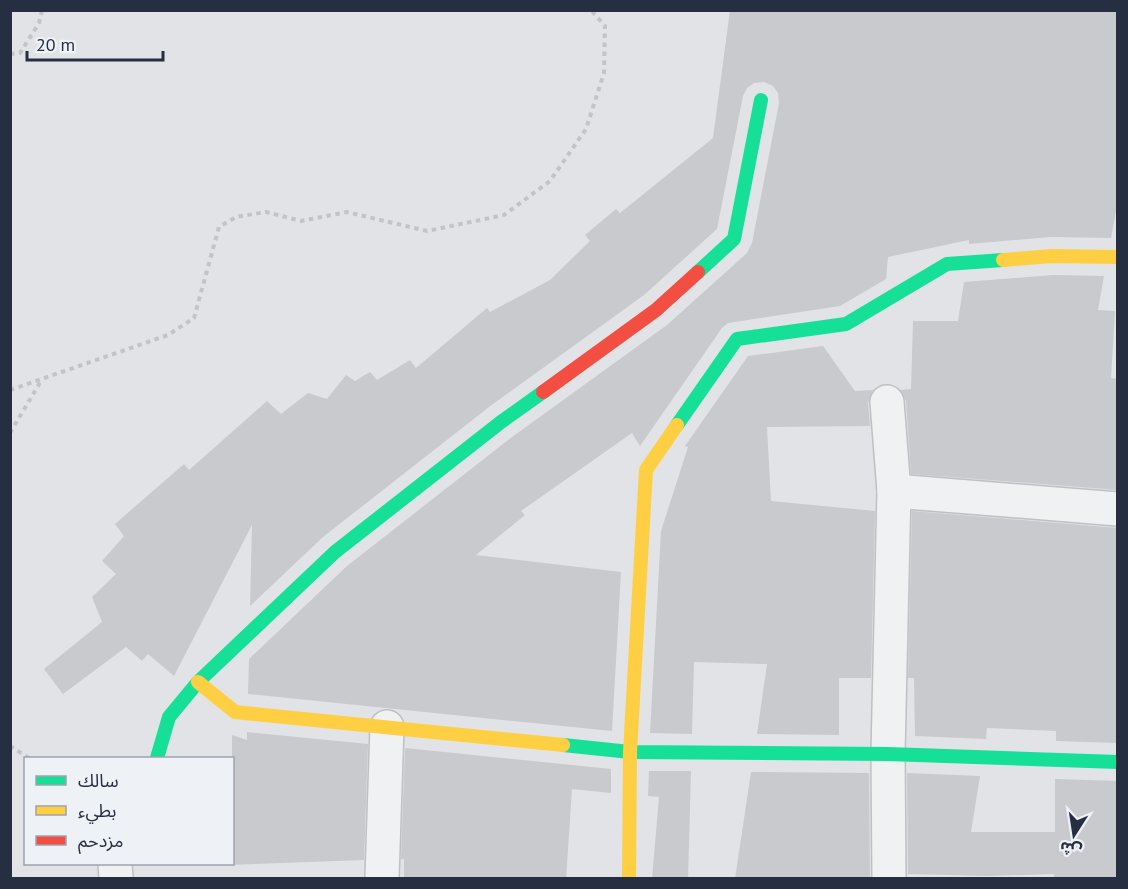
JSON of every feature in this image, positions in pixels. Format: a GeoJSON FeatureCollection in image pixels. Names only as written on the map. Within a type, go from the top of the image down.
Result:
{"type":"FeatureCollection","features":[{"type":"Feature","properties":{"kind":"street"},"geometry":{"type":"LineString","coordinates":[[158,757],[170,717],[198,682],[335,552],[501,422],[656,310],[734,239],[761,100]]}},
{"type":"Feature","properties":{"kind":"street"},"geometry":{"type":"LineString","coordinates":[[629,879],[630,752],[646,470],[737,339],[846,324],[947,264],[1052,256],[1118,257]]}},
{"type":"Feature","properties":{"kind":"street"},"geometry":{"type":"LineString","coordinates":[[887,402],[894,491],[888,754],[890,879]]}},
{"type":"Feature","properties":{"kind":"street"},"geometry":{"type":"LineString","coordinates":[[894,491],[1118,509]]}},
{"type":"Feature","properties":{"kind":"street"},"geometry":{"type":"LineString","coordinates":[[198,682],[235,712],[630,752],[888,754],[1118,762]]}},
{"type":"Feature","properties":{"kind":"street"},"geometry":{"type":"LineString","coordinates":[[382,879],[387,727]]}},
{"type":"Feature","properties":{"kind":"path"},"geometry":{"type":"LineString","coordinates":[[10,54],[20,53],[39,23],[42,10]]}},
{"type":"Feature","properties":{"kind":"path"},"geometry":{"type":"LineString","coordinates":[[10,390],[168,335],[194,318],[219,227],[236,217],[266,212],[301,221],[347,212],[427,231],[504,215],[550,182],[586,129],[604,73],[605,26],[591,10]]}},
{"type":"Feature","properties":{"kind":"path"},"geometry":{"type":"LineString","coordinates":[[10,433],[41,381]]}},
{"type":"Feature","properties":{"kind":"path"},"geometry":{"type":"LineString","coordinates":[[10,746],[26,757]]}},
{"type":"Feature","properties":{"kind":"building"},"geometry":{"type":"Polygon","coordinates":[[[730,10],[1118,10],[1118,200],[1111,238],[1051,237],[969,244],[969,240],[888,257],[886,279],[840,306],[728,323],[722,328],[640,446],[632,433],[521,511],[525,515],[476,555],[621,572],[612,731],[248,694],[249,659],[347,566],[512,437],[667,325],[747,253],[752,243],[779,103],[778,93],[773,86],[764,82],[754,83],[747,88],[743,96],[717,229],[644,295],[489,407],[323,537],[250,606],[252,525],[174,676],[148,654],[142,661],[126,647],[63,694],[44,669],[102,622],[92,597],[116,574],[102,561],[124,536],[115,524],[184,464],[189,470],[267,401],[281,414],[308,393],[327,399],[346,375],[355,381],[370,372],[377,380],[410,360],[416,368],[487,308],[490,312],[550,280],[590,241],[585,235],[616,209],[620,213],[713,138],[730,10]]]}},
{"type":"Feature","properties":{"kind":"building"},"geometry":{"type":"Polygon","coordinates":[[[1053,275],[1104,276],[1098,310],[1115,311],[1111,378],[1118,379],[1118,490],[911,474],[906,401],[900,390],[911,389],[913,321],[958,321],[964,282],[1053,275]]]}},
{"type":"Feature","properties":{"kind":"building"},"geometry":{"type":"Polygon","coordinates":[[[823,346],[855,391],[873,390],[868,403],[870,426],[767,427],[771,501],[875,511],[871,678],[839,678],[839,735],[757,734],[767,664],[694,662],[692,734],[650,733],[661,531],[688,447],[685,446],[748,356],[823,346]]]}},
{"type":"Feature","properties":{"kind":"building"},"geometry":{"type":"Polygon","coordinates":[[[912,511],[1118,528],[1118,743],[1056,741],[1056,731],[987,728],[986,739],[915,736],[914,678],[908,678],[912,511]]]}},
{"type":"Feature","properties":{"kind":"building"},"geometry":{"type":"Polygon","coordinates":[[[247,732],[368,744],[364,860],[234,865],[232,735],[247,740],[247,732]]]}},
{"type":"Feature","properties":{"kind":"building"},"geometry":{"type":"Polygon","coordinates":[[[405,748],[611,769],[611,793],[572,789],[566,879],[404,879],[404,859],[401,859],[405,748]]]}},
{"type":"Feature","properties":{"kind":"building"},"geometry":{"type":"Polygon","coordinates":[[[649,771],[691,771],[688,879],[652,879],[659,797],[648,796],[649,771]]]}},
{"type":"Feature","properties":{"kind":"building"},"geometry":{"type":"Polygon","coordinates":[[[751,772],[869,773],[870,879],[735,879],[751,772]]]}},
{"type":"Feature","properties":{"kind":"building"},"geometry":{"type":"Polygon","coordinates":[[[907,773],[980,776],[971,832],[1055,832],[1055,779],[1118,781],[1118,879],[1054,879],[1054,874],[987,876],[908,874],[907,773]]]}},
{"type":"Feature","properties":{"kind":"traffic: fast"},"geometry":{"type":"LineString","coordinates":[[698,272],[734,239],[761,100]]}},
{"type":"Feature","properties":{"kind":"traffic: fast"},"geometry":{"type":"LineString","coordinates":[[677,425],[737,339],[846,324],[947,264],[1003,260]]}},
{"type":"Feature","properties":{"kind":"traffic: fast"},"geometry":{"type":"LineString","coordinates":[[157,757],[169,717],[198,682],[335,552],[501,422],[543,392]]}},
{"type":"Feature","properties":{"kind":"traffic: fast"},"geometry":{"type":"LineString","coordinates":[[563,745],[630,752],[888,754],[1118,762]]}},
{"type":"Feature","properties":{"kind":"traffic: slow"},"geometry":{"type":"LineString","coordinates":[[1003,260],[1052,256],[1118,257]]}},
{"type":"Feature","properties":{"kind":"traffic: slow"},"geometry":{"type":"LineString","coordinates":[[629,878],[630,752],[646,470],[677,425]]}},
{"type":"Feature","properties":{"kind":"traffic: slow"},"geometry":{"type":"LineString","coordinates":[[198,682],[235,712],[563,745]]}},
{"type":"Feature","properties":{"kind":"traffic: jam"},"geometry":{"type":"LineString","coordinates":[[543,392],[656,310],[698,272]]}}]}
